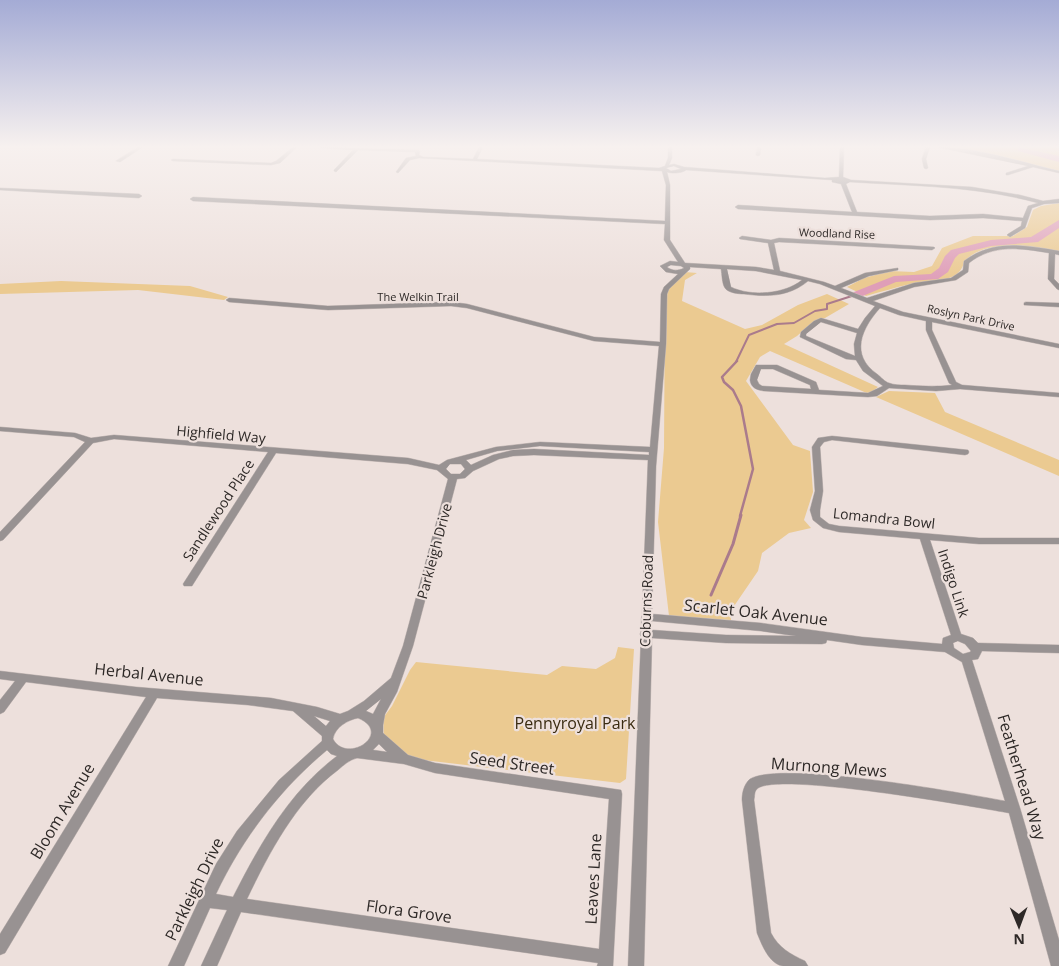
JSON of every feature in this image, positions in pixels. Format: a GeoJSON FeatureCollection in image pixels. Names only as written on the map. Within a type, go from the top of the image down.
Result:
{"type":"FeatureCollection","features":[{"type":"Feature","properties":{"kind":"street"},"geometry":{"type":"LineString","coordinates":[[61,192],[139,196]]}},
{"type":"Feature","properties":{"kind":"street"},"geometry":{"type":"LineString","coordinates":[[668,192],[667,240],[685,267]]}},
{"type":"Feature","properties":{"kind":"street"},"geometry":{"type":"LineString","coordinates":[[847,192],[855,213]]}},
{"type":"Feature","properties":{"kind":"street"},"geometry":{"type":"LineString","coordinates":[[997,192],[1043,203]]}},
{"type":"Feature","properties":{"kind":"street"},"geometry":{"type":"LineString","coordinates":[[193,199],[667,223]]}},
{"type":"Feature","properties":{"kind":"street"},"geometry":{"type":"LineString","coordinates":[[1010,235],[1023,227],[1030,207],[1059,201]]}},
{"type":"Feature","properties":{"kind":"street"},"geometry":{"type":"LineString","coordinates":[[738,206],[930,218],[994,216],[1025,220]]}},
{"type":"Feature","properties":{"kind":"street"},"geometry":{"type":"LineString","coordinates":[[742,238],[771,242],[777,272]]}},
{"type":"Feature","properties":{"kind":"street","name":"Woodland Rise"},"geometry":{"type":"LineString","coordinates":[[771,242],[779,240],[932,248]]}},
{"type":"Feature","properties":{"kind":"street"},"geometry":{"type":"LineString","coordinates":[[670,245],[665,267],[671,274],[672,282]]}},
{"type":"Feature","properties":{"kind":"street"},"geometry":{"type":"LineString","coordinates":[[866,301],[909,286],[947,280],[962,275],[966,271],[966,262],[974,255],[997,248],[1056,253],[1051,279],[1059,288]]}},
{"type":"Feature","properties":{"kind":"street","name":"Roslyn Park Drive"},"geometry":{"type":"LineString","coordinates":[[665,267],[678,272],[685,267],[724,267],[777,272],[836,288],[879,306],[928,320],[1059,346]]}},
{"type":"Feature","properties":{"kind":"street","name":"Coburns Road"},"geometry":{"type":"LineString","coordinates":[[636,966],[652,454],[662,344],[664,294],[685,267]]}},
{"type":"Feature","properties":{"kind":"street"},"geometry":{"type":"LineString","coordinates":[[724,267],[728,288],[734,291],[766,295],[776,294],[798,287],[807,279]]}},
{"type":"Feature","properties":{"kind":"street"},"geometry":{"type":"LineString","coordinates":[[836,288],[867,274],[896,268]]}},
{"type":"Feature","properties":{"kind":"street","name":"The Welkin Trail"},"geometry":{"type":"LineString","coordinates":[[229,300],[328,308],[451,304],[467,306],[594,338],[662,344]]}},
{"type":"Feature","properties":{"kind":"street"},"geometry":{"type":"LineString","coordinates":[[1026,304],[1059,305]]}},
{"type":"Feature","properties":{"kind":"street"},"geometry":{"type":"LineString","coordinates":[[879,306],[866,319],[857,344],[860,359],[865,368],[888,386]]}},
{"type":"Feature","properties":{"kind":"street"},"geometry":{"type":"LineString","coordinates":[[860,332],[821,320],[803,333],[802,337],[849,357],[860,359]]}},
{"type":"Feature","properties":{"kind":"street"},"geometry":{"type":"LineString","coordinates":[[928,320],[929,330],[953,383],[960,387]]}},
{"type":"Feature","properties":{"kind":"street"},"geometry":{"type":"LineString","coordinates":[[816,392],[813,384],[770,366],[759,367],[753,377],[753,382],[760,388],[868,396],[888,386],[936,389],[960,387],[1059,395]]}},
{"type":"Feature","properties":{"kind":"street","name":"Highfield Way"},"geometry":{"type":"LineString","coordinates":[[0,429],[75,435],[90,440],[114,438],[408,462],[441,468]]}},
{"type":"Feature","properties":{"kind":"street","name":"Lomandra Bowl"},"geometry":{"type":"LineString","coordinates":[[965,452],[832,438],[818,442],[819,491],[815,510],[816,518],[819,523],[838,529],[924,537],[979,541],[1059,540]]}},
{"type":"Feature","properties":{"kind":"street"},"geometry":{"type":"LineString","coordinates":[[0,538],[90,440]]}},
{"type":"Feature","properties":{"kind":"street"},"geometry":{"type":"LineString","coordinates":[[540,444],[652,454],[513,453],[496,457],[470,469],[466,474],[454,478],[445,475],[441,468],[446,463],[496,449],[540,444]]}},
{"type":"Feature","properties":{"kind":"street","name":"Sandlewood Place"},"geometry":{"type":"LineString","coordinates":[[188,584],[272,452]]}},
{"type":"Feature","properties":{"kind":"street"},"geometry":{"type":"LineString","coordinates":[[455,461],[464,462],[470,469]]}},
{"type":"Feature","properties":{"kind":"street","name":"Parkleigh Drive"},"geometry":{"type":"LineString","coordinates":[[377,730],[379,714],[391,692],[408,646],[454,478]]}},
{"type":"Feature","properties":{"kind":"street","name":"Indigo Link"},"geometry":{"type":"LineString","coordinates":[[924,537],[957,637]]}},
{"type":"Feature","properties":{"kind":"street","name":"Scarlet Oak Avenue"},"geometry":{"type":"LineString","coordinates":[[646,617],[761,627],[862,641],[947,648]]}},
{"type":"Feature","properties":{"kind":"street","name":"Scarlet Oak Avenue"},"geometry":{"type":"LineString","coordinates":[[645,634],[726,639],[862,641]]}},
{"type":"Feature","properties":{"kind":"street"},"geometry":{"type":"LineString","coordinates":[[976,647],[977,651],[974,656],[966,658],[955,655],[947,648],[946,644],[949,638],[957,637],[966,639],[976,647],[1059,649]]}},
{"type":"Feature","properties":{"kind":"street","name":"Featherhead Way"},"geometry":{"type":"LineString","coordinates":[[966,658],[1014,808],[1059,966]]}},
{"type":"Feature","properties":{"kind":"street","name":"Herbal Avenue"},"geometry":{"type":"LineString","coordinates":[[0,674],[154,693],[258,700],[316,711],[339,719]]}},
{"type":"Feature","properties":{"kind":"street"},"geometry":{"type":"LineString","coordinates":[[0,708],[24,677]]}},
{"type":"Feature","properties":{"kind":"street","name":"Parkleigh Drive"},"geometry":{"type":"LineString","coordinates":[[351,714],[368,704],[395,681]]}},
{"type":"Feature","properties":{"kind":"street","name":"Bloom Avenue"},"geometry":{"type":"LineString","coordinates":[[0,948],[154,693]]}},
{"type":"Feature","properties":{"kind":"street","name":"Herbal Avenue"},"geometry":{"type":"LineString","coordinates":[[294,707],[329,738]]}},
{"type":"Feature","properties":{"kind":"street"},"geometry":{"type":"LineString","coordinates":[[209,966],[236,904],[263,855],[290,813],[318,778],[336,762],[370,747],[377,730],[367,715],[351,714],[339,719],[332,726],[329,738],[336,751],[353,754]]}},
{"type":"Feature","properties":{"kind":"street","name":"Seed Street"},"geometry":{"type":"LineString","coordinates":[[377,730],[404,759]]}},
{"type":"Feature","properties":{"kind":"street","name":"Parkleigh Drive"},"geometry":{"type":"LineString","coordinates":[[176,966],[221,868],[240,837],[265,805],[329,738]]}},
{"type":"Feature","properties":{"kind":"street","name":"Seed Street"},"geometry":{"type":"LineString","coordinates":[[353,754],[404,759],[435,768],[616,794]]}},
{"type":"Feature","properties":{"kind":"street","name":"Murnong Mews"},"geometry":{"type":"LineString","coordinates":[[800,966],[780,958],[773,951],[764,933],[748,800],[750,788],[754,783],[772,779],[878,786],[1014,808]]}},
{"type":"Feature","properties":{"kind":"street","name":"Leaves Lane"},"geometry":{"type":"LineString","coordinates":[[606,962],[616,794]]}},
{"type":"Feature","properties":{"kind":"street","name":"Flora Grove"},"geometry":{"type":"LineString","coordinates":[[206,900],[606,962]]}},
{"type":"Feature","properties":{"kind":"street","name":"Coburns Road"},"geometry":{"type":"LineString","coordinates":[[637,922],[642,966]]}},
{"type":"Feature","properties":{"kind":"green space"},"geometry":{"type":"Polygon","coordinates":[[[1059,203],[1059,252],[1014,246],[992,247],[972,255],[958,273],[944,279],[911,284],[866,296],[847,287],[864,278],[890,271],[914,272],[932,266],[942,248],[973,236],[1013,236],[1027,227],[1033,210],[1041,206],[1059,203]]]}},
{"type":"Feature","properties":{"kind":"green space"},"geometry":{"type":"Polygon","coordinates":[[[685,272],[697,273],[685,280],[682,301],[745,329],[762,325],[798,305],[827,294],[849,304],[825,318],[814,321],[797,336],[784,344],[878,387],[869,394],[770,351],[760,357],[746,381],[793,445],[810,451],[813,492],[804,520],[811,528],[789,533],[762,553],[758,571],[730,612],[731,620],[669,616],[658,522],[664,448],[665,293],[685,272]]]}},
{"type":"Feature","properties":{"kind":"green space"},"geometry":{"type":"Polygon","coordinates":[[[61,281],[190,286],[228,297],[224,300],[138,290],[0,294],[0,284],[61,281]]]}},
{"type":"Feature","properties":{"kind":"green space"},"geometry":{"type":"Polygon","coordinates":[[[889,391],[935,393],[945,412],[1059,460],[1059,476],[876,397],[889,391]]]}},
{"type":"Feature","properties":{"kind":"green space","name":"Pennyroyal Park"},"geometry":{"type":"Polygon","coordinates":[[[618,647],[634,649],[626,779],[620,783],[406,758],[384,740],[383,718],[392,706],[416,662],[547,675],[562,666],[596,669],[615,658],[618,647]]]}},
{"type":"Feature","properties":{"kind":"waterway"},"geometry":{"type":"LineString","coordinates":[[858,294],[894,279],[934,277],[944,270],[950,256],[955,252],[991,243],[1034,240],[1059,223]]}},
{"type":"Feature","properties":{"kind":"waterway"},"geometry":{"type":"LineString","coordinates":[[736,362],[749,335],[777,324],[794,323],[815,311],[827,309],[827,304],[858,294]]}},
{"type":"Feature","properties":{"kind":"waterway"},"geometry":{"type":"LineString","coordinates":[[737,361],[722,377],[724,382],[733,390],[741,406],[753,469],[740,516]]}},
{"type":"Feature","properties":{"kind":"waterway"},"geometry":{"type":"LineString","coordinates":[[711,595],[733,544],[741,515]]}}]}
